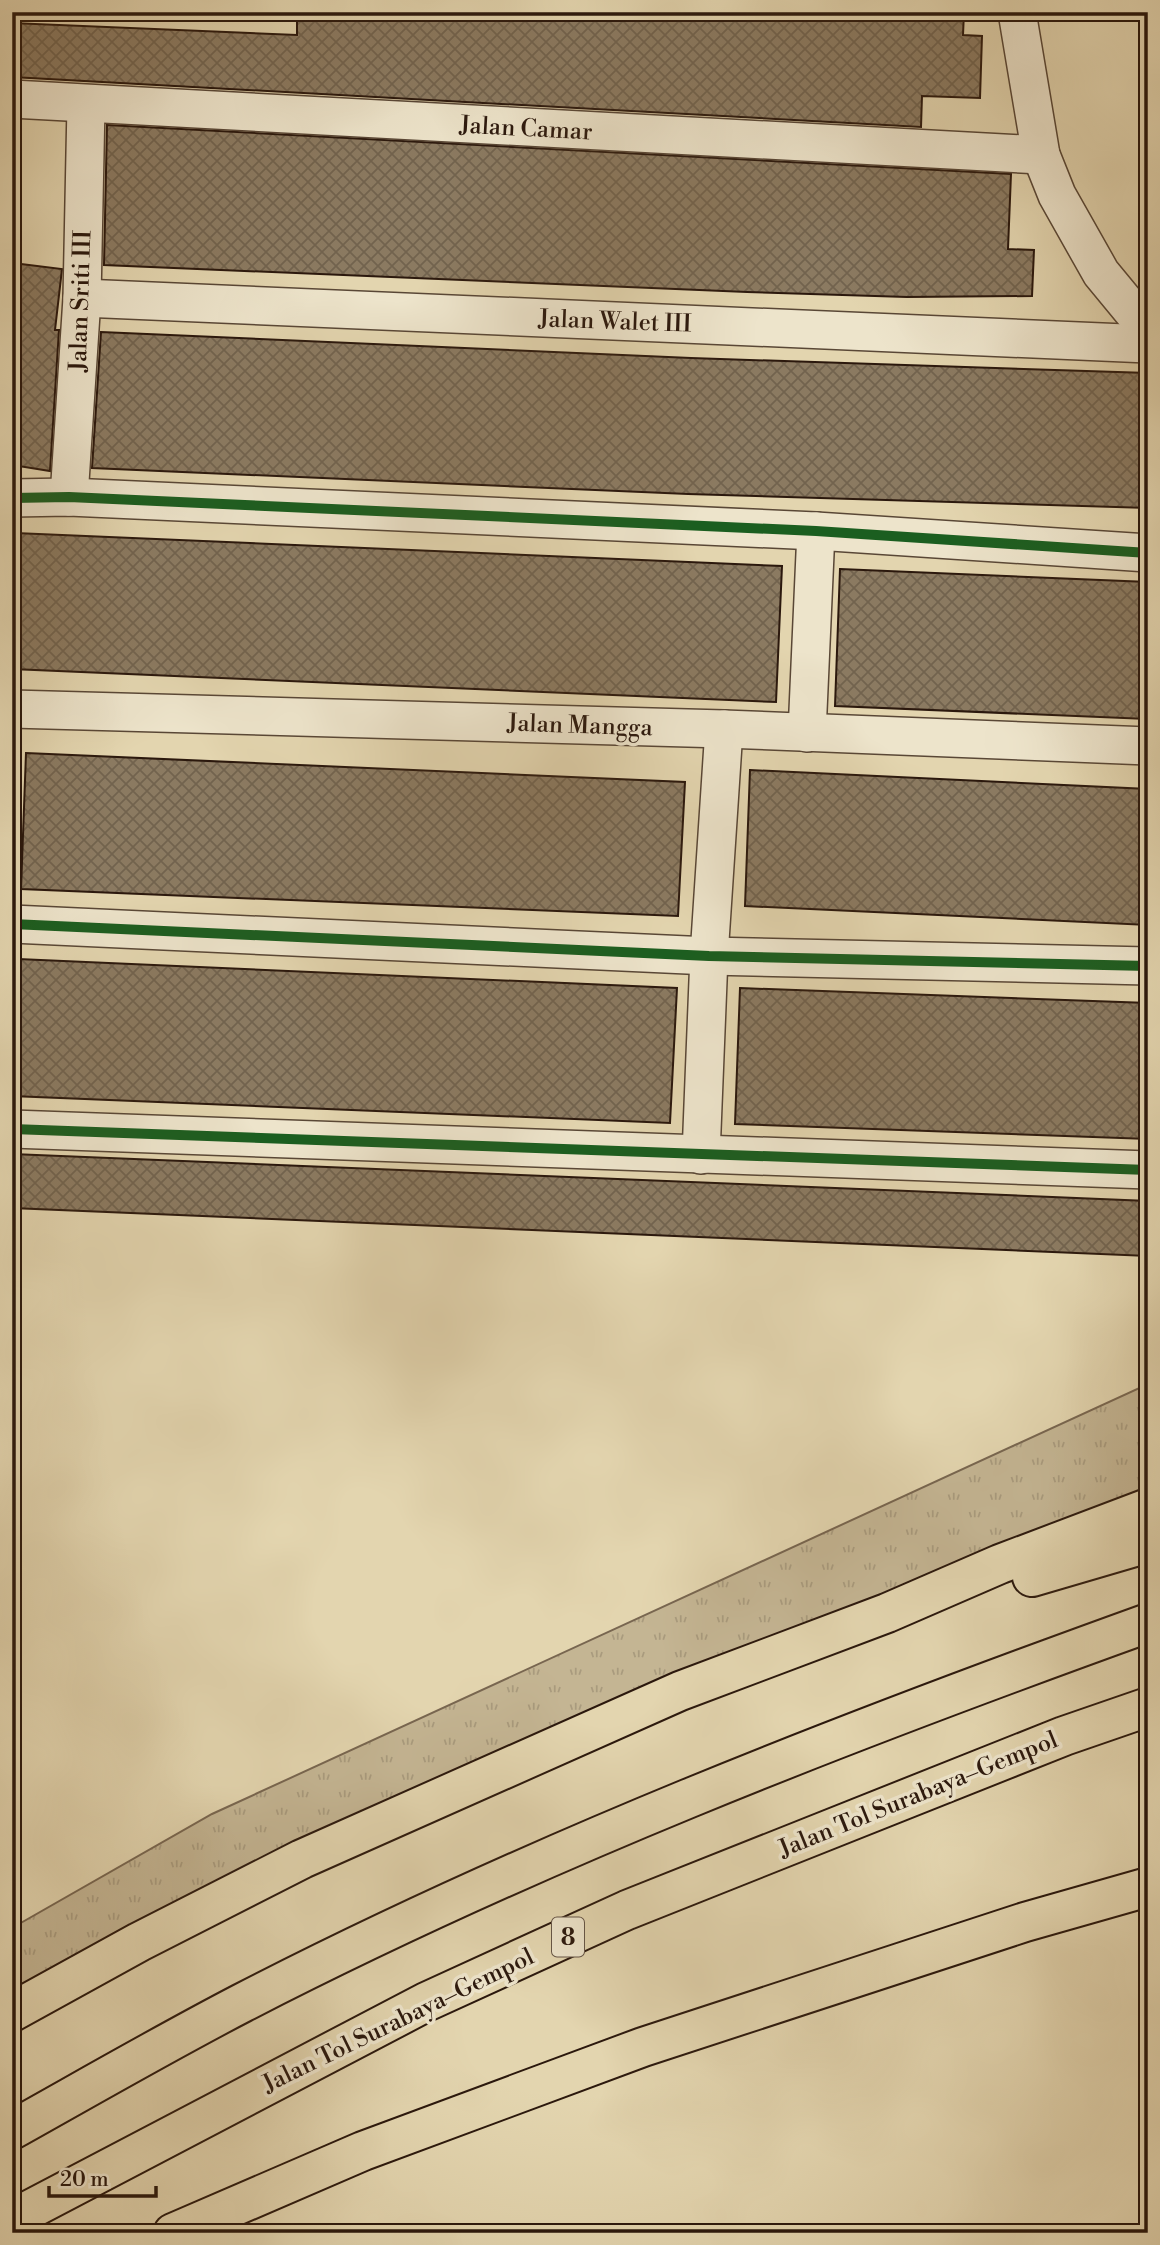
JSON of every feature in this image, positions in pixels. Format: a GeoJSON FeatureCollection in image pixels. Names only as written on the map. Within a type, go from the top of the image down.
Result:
{"type":"FeatureCollection","features":[{"type":"Feature","properties":{"kind":"highway"},"geometry":{"type":"LineString","coordinates":[[12,2012],[139,1942],[302,1858],[680,1691],[887,1613],[1000,1564],[1148,1508]]}},
{"type":"Feature","properties":{"kind":"highway"},"geometry":{"type":"LineString","coordinates":[[887,1613],[996,1587],[1148,1543]]}},
{"type":"Feature","properties":{"kind":"highway"},"geometry":{"type":"LineString","coordinates":[[12,2130],[242,2003],[421,1916],[645,1816],[871,1724],[1148,1623]]}},
{"type":"Feature","properties":{"kind":"highway","name":"Jalan Tol Surabaya–Gempol"},"geometry":{"type":"LineString","coordinates":[[12,2219],[426,2002],[627,1910],[1064,1736],[1148,1707]]}},
{"type":"Feature","properties":{"kind":"highway"},"geometry":{"type":"LineString","coordinates":[[173,2233],[363,2151],[643,2047],[1025,1922],[1148,1887]]}},
{"type":"Feature","properties":{"kind":"street"},"geometry":{"type":"LineString","coordinates":[[1017,12],[1041,155],[1080,239],[1101,273],[1148,330]]}},
{"type":"Feature","properties":{"kind":"street","name":"Jalan Camar"},"geometry":{"type":"LineString","coordinates":[[12,99],[1041,155]]}},
{"type":"Feature","properties":{"kind":"street","name":"Jalan Sriti III"},"geometry":{"type":"LineString","coordinates":[[69,497],[82,298],[86,105]]}},
{"type":"Feature","properties":{"kind":"street","name":"Jalan Walet III"},"geometry":{"type":"LineString","coordinates":[[82,298],[1148,344]]}},
{"type":"Feature","properties":{"kind":"street"},"geometry":{"type":"LineString","coordinates":[[12,498],[69,497],[816,531],[1148,553]]}},
{"type":"Feature","properties":{"kind":"street"},"geometry":{"type":"LineString","coordinates":[[807,733],[816,531]]}},
{"type":"Feature","properties":{"kind":"street","name":"Jalan Mangga"},"geometry":{"type":"LineString","coordinates":[[12,709],[724,729],[1148,746]]}},
{"type":"Feature","properties":{"kind":"street"},"geometry":{"type":"LineString","coordinates":[[701,1155],[709,956],[724,729]]}},
{"type":"Feature","properties":{"kind":"street"},"geometry":{"type":"LineString","coordinates":[[12,924],[709,956],[1148,966]]}},
{"type":"Feature","properties":{"kind":"street"},"geometry":{"type":"LineString","coordinates":[[12,1129],[1148,1170]]}},
{"type":"Feature","properties":{"kind":"green space"},"geometry":{"type":"Polygon","coordinates":[[[1148,1384],[1148,1508],[887,1613],[12,2012],[12,1928],[212,1814],[1148,1384]]]}},
{"type":"Feature","properties":{"kind":"building"},"geometry":{"type":"Polygon","coordinates":[[[297,12],[964,12],[963,35],[982,36],[980,98],[922,96],[921,127],[12,77],[12,23],[297,35],[297,12]]]}},
{"type":"Feature","properties":{"kind":"building"},"geometry":{"type":"Polygon","coordinates":[[[107,125],[1011,174],[1008,249],[1034,250],[1032,296],[907,297],[747,292],[104,265],[107,125]]]}},
{"type":"Feature","properties":{"kind":"building"},"geometry":{"type":"Polygon","coordinates":[[[21,264],[62,269],[55,330],[59,330],[50,471],[12,465],[12,331],[21,264]]]}},
{"type":"Feature","properties":{"kind":"building"},"geometry":{"type":"Polygon","coordinates":[[[101,332],[691,358],[1148,373],[1148,508],[688,494],[92,468],[101,332]]]}},
{"type":"Feature","properties":{"kind":"building"},"geometry":{"type":"Polygon","coordinates":[[[15,533],[782,566],[776,702],[12,669],[15,533]]]}},
{"type":"Feature","properties":{"kind":"building"},"geometry":{"type":"Polygon","coordinates":[[[840,569],[1148,582],[1147,719],[835,706],[840,569]]]}},
{"type":"Feature","properties":{"kind":"building"},"geometry":{"type":"Polygon","coordinates":[[[26,753],[685,782],[678,916],[21,889],[26,753]]]}},
{"type":"Feature","properties":{"kind":"building"},"geometry":{"type":"Polygon","coordinates":[[[750,770],[1148,789],[1148,925],[745,906],[750,770]]]}},
{"type":"Feature","properties":{"kind":"building"},"geometry":{"type":"Polygon","coordinates":[[[18,959],[677,988],[670,1123],[12,1096],[18,959]]]}},
{"type":"Feature","properties":{"kind":"building"},"geometry":{"type":"Polygon","coordinates":[[[740,988],[1148,1003],[1148,1139],[735,1124],[740,988]]]}},
{"type":"Feature","properties":{"kind":"building"},"geometry":{"type":"Polygon","coordinates":[[[12,1154],[1148,1201],[1148,1256],[12,1208],[12,1154]]]}},
{"type":"Feature","properties":{"kind":"cycle path"},"geometry":{"type":"LineString","coordinates":[[12,498],[69,497],[816,531],[1148,553]]}},
{"type":"Feature","properties":{"kind":"cycle path"},"geometry":{"type":"LineString","coordinates":[[12,924],[709,956],[1148,966]]}},
{"type":"Feature","properties":{"kind":"cycle path"},"geometry":{"type":"LineString","coordinates":[[12,1129],[1148,1170]]}}]}
